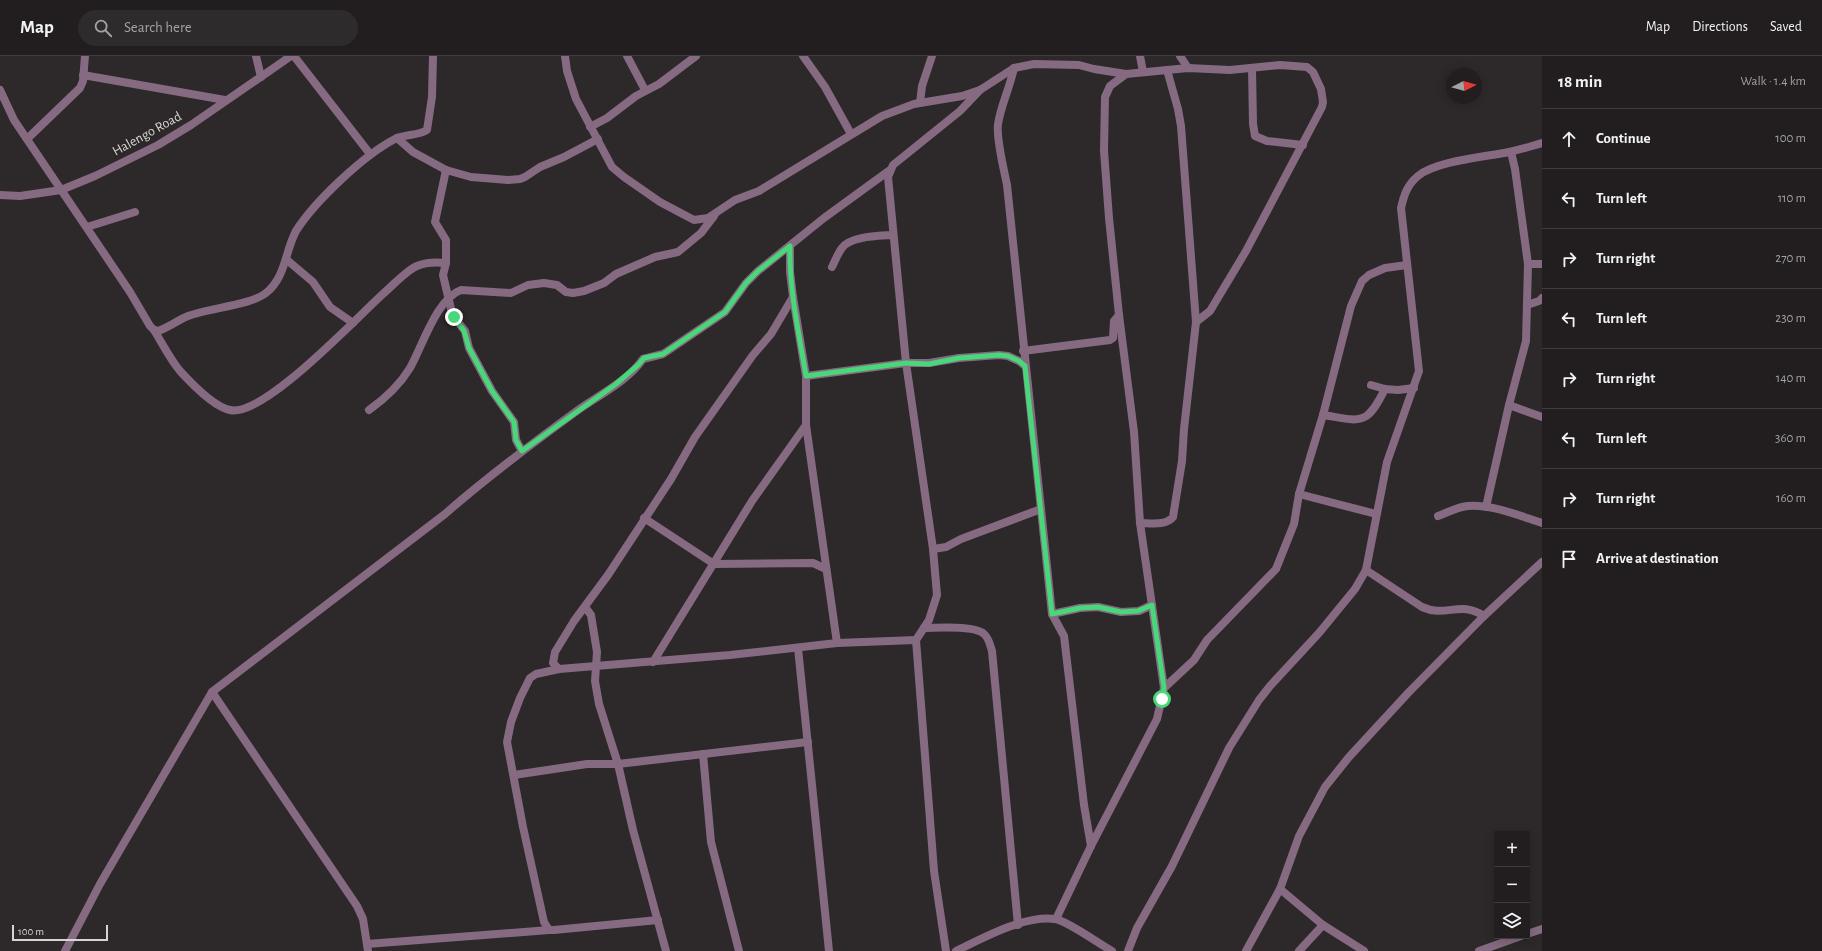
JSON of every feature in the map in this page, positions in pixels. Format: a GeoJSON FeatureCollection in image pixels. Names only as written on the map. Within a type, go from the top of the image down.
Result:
{"type":"FeatureCollection","features":[{"type":"Feature","properties":{"kind":"street"},"geometry":{"type":"LineString","coordinates":[[27,139],[75,94],[82,85],[85,56]]}},
{"type":"Feature","properties":{"kind":"street"},"geometry":{"type":"LineString","coordinates":[[256,56],[261,77]]}},
{"type":"Feature","properties":{"kind":"street","name":"Halengo Road"},"geometry":{"type":"LineString","coordinates":[[0,195],[20,196],[61,190],[95,176],[158,145],[191,125],[225,100],[291,56]]}},
{"type":"Feature","properties":{"kind":"street"},"geometry":{"type":"LineString","coordinates":[[294,56],[370,154]]}},
{"type":"Feature","properties":{"kind":"street"},"geometry":{"type":"LineString","coordinates":[[154,330],[158,331],[166,328],[188,316],[256,299],[272,287],[286,260],[290,246],[297,231],[321,200],[370,154],[396,138],[427,130],[432,97],[433,56]]}},
{"type":"Feature","properties":{"kind":"street"},"geometry":{"type":"LineString","coordinates":[[565,56],[567,72],[571,85],[590,127],[598,139],[612,167],[636,186],[678,213],[694,220],[702,220],[714,215],[735,200],[759,191],[882,116],[920,103],[956,97],[980,90]]}},
{"type":"Feature","properties":{"kind":"street"},"geometry":{"type":"LineString","coordinates":[[627,56],[645,90]]}},
{"type":"Feature","properties":{"kind":"street"},"geometry":{"type":"LineString","coordinates":[[590,127],[607,118],[645,90],[659,84],[696,56]]}},
{"type":"Feature","properties":{"kind":"street"},"geometry":{"type":"LineString","coordinates":[[803,56],[825,87],[851,134]]}},
{"type":"Feature","properties":{"kind":"street"},"geometry":{"type":"LineString","coordinates":[[920,103],[922,86],[932,56]]}},
{"type":"Feature","properties":{"kind":"street"},"geometry":{"type":"LineString","coordinates":[[1140,56],[1143,72]]}},
{"type":"Feature","properties":{"kind":"street"},"geometry":{"type":"LineString","coordinates":[[1180,56],[1188,68]]}},
{"type":"Feature","properties":{"kind":"street"},"geometry":{"type":"LineString","coordinates":[[1280,56],[1280,65]]}},
{"type":"Feature","properties":{"kind":"street"},"geometry":{"type":"LineString","coordinates":[[946,951],[934,871],[916,640],[933,612],[937,595],[933,549],[906,363],[892,235],[888,177],[892,165],[960,111],[980,90],[1014,68],[1034,64],[1079,65],[1126,74],[1188,68],[1230,70],[1280,65],[1307,67],[1316,76],[1321,88],[1323,102],[1322,107],[1246,251],[1214,305],[1204,318],[1196,322]]}},
{"type":"Feature","properties":{"kind":"street"},"geometry":{"type":"LineString","coordinates":[[1014,68],[1010,87],[1000,115],[998,130],[1007,185],[1052,614],[1059,624],[1064,636],[1084,805],[1091,846]]}},
{"type":"Feature","properties":{"kind":"street"},"geometry":{"type":"LineString","coordinates":[[1252,68],[1253,124],[1255,136],[1267,141],[1303,145]]}},
{"type":"Feature","properties":{"kind":"street"},"geometry":{"type":"LineString","coordinates":[[1140,523],[1164,523],[1170,521],[1173,517],[1182,461],[1184,429],[1196,322],[1181,126],[1178,109],[1167,70]]}},
{"type":"Feature","properties":{"kind":"street"},"geometry":{"type":"LineString","coordinates":[[1056,919],[1091,846],[1157,718],[1164,688],[1140,523],[1134,432],[1119,315],[1109,218],[1103,125],[1105,98],[1110,86],[1126,74]]}},
{"type":"Feature","properties":{"kind":"street"},"geometry":{"type":"LineString","coordinates":[[83,75],[225,100]]}},
{"type":"Feature","properties":{"kind":"street"},"geometry":{"type":"LineString","coordinates":[[0,90],[14,120],[88,227],[180,370],[210,399],[228,410],[236,412],[246,409],[270,396],[334,341],[370,305],[415,267],[433,262],[446,263]]}},
{"type":"Feature","properties":{"kind":"street"},"geometry":{"type":"LineString","coordinates":[[396,138],[413,152],[446,170],[471,177],[508,180],[520,179],[540,167],[564,157],[598,139]]}},
{"type":"Feature","properties":{"kind":"street"},"geometry":{"type":"LineString","coordinates":[[1128,951],[1137,928],[1161,887],[1229,748],[1240,729],[1270,686],[1319,633],[1355,589],[1366,570],[1387,462],[1403,412],[1414,388],[1419,371],[1401,208],[1404,193],[1411,182],[1419,175],[1433,167],[1511,152],[1542,142]]}},
{"type":"Feature","properties":{"kind":"street"},"geometry":{"type":"LineString","coordinates":[[1486,507],[1509,405],[1526,341],[1528,264],[1515,168],[1511,152]]}},
{"type":"Feature","properties":{"kind":"street"},"geometry":{"type":"LineString","coordinates":[[446,170],[435,222],[446,240],[446,263],[442,275],[454,317],[464,331],[469,348],[492,391],[514,422],[516,440],[522,451]]}},
{"type":"Feature","properties":{"kind":"street"},"geometry":{"type":"LineString","coordinates":[[66,951],[100,884],[212,692],[445,514],[472,490],[522,451],[616,384],[644,358],[663,354],[725,312],[746,283],[758,271],[824,218],[890,170]]}},
{"type":"Feature","properties":{"kind":"street"},"geometry":{"type":"LineString","coordinates":[[88,227],[135,212]]}},
{"type":"Feature","properties":{"kind":"street"},"geometry":{"type":"LineString","coordinates":[[369,410],[384,399],[409,369],[439,311],[449,297],[455,292],[461,290],[512,293],[528,285],[544,283],[557,285],[566,292],[573,293],[584,291],[655,257],[678,252],[701,233],[714,215]]}},
{"type":"Feature","properties":{"kind":"street"},"geometry":{"type":"LineString","coordinates":[[832,267],[843,246],[849,242],[855,239],[892,235]]}},
{"type":"Feature","properties":{"kind":"street"},"geometry":{"type":"LineString","coordinates":[[790,246],[790,272],[793,297],[806,376],[806,425],[837,643]]}},
{"type":"Feature","properties":{"kind":"street"},"geometry":{"type":"LineString","coordinates":[[286,260],[313,282],[330,307],[353,323]]}},
{"type":"Feature","properties":{"kind":"street"},"geometry":{"type":"LineString","coordinates":[[1528,264],[1542,264]]}},
{"type":"Feature","properties":{"kind":"street"},"geometry":{"type":"LineString","coordinates":[[1164,688],[1194,660],[1206,640],[1276,569],[1294,524],[1299,494],[1322,415],[1350,306],[1362,281],[1378,270],[1407,265]]}},
{"type":"Feature","properties":{"kind":"street"},"geometry":{"type":"LineString","coordinates":[[559,669],[553,663],[555,652],[574,621],[608,575],[670,479],[695,436],[771,334],[793,297]]}},
{"type":"Feature","properties":{"kind":"street"},"geometry":{"type":"LineString","coordinates":[[1527,305],[1539,301],[1542,298]]}},
{"type":"Feature","properties":{"kind":"street"},"geometry":{"type":"LineString","coordinates":[[1024,351],[1110,340],[1113,338],[1114,321],[1119,315]]}},
{"type":"Feature","properties":{"kind":"street"},"geometry":{"type":"LineString","coordinates":[[806,376],[906,363],[929,364],[959,358],[999,355],[1008,356],[1019,361],[1025,366]]}},
{"type":"Feature","properties":{"kind":"street"},"geometry":{"type":"LineString","coordinates":[[1371,385],[1385,389],[1398,390],[1414,388]]}},
{"type":"Feature","properties":{"kind":"street"},"geometry":{"type":"LineString","coordinates":[[1322,415],[1358,420],[1364,418],[1376,406],[1385,389]]}},
{"type":"Feature","properties":{"kind":"street"},"geometry":{"type":"LineString","coordinates":[[1509,405],[1542,417]]}},
{"type":"Feature","properties":{"kind":"street"},"geometry":{"type":"LineString","coordinates":[[653,662],[689,601],[714,564],[752,501],[806,425]]}},
{"type":"Feature","properties":{"kind":"street"},"geometry":{"type":"LineString","coordinates":[[1299,494],[1376,514]]}},
{"type":"Feature","properties":{"kind":"street"},"geometry":{"type":"LineString","coordinates":[[1438,516],[1462,506],[1486,507],[1542,523]]}},
{"type":"Feature","properties":{"kind":"street"},"geometry":{"type":"LineString","coordinates":[[933,549],[946,547],[1041,509]]}},
{"type":"Feature","properties":{"kind":"street"},"geometry":{"type":"LineString","coordinates":[[644,518],[714,564],[813,563],[820,565],[826,570]]}},
{"type":"Feature","properties":{"kind":"street"},"geometry":{"type":"LineString","coordinates":[[1246,951],[1280,889],[1299,836],[1325,787],[1349,757],[1399,703],[1484,616],[1542,562]]}},
{"type":"Feature","properties":{"kind":"street"},"geometry":{"type":"LineString","coordinates":[[1366,570],[1432,612],[1469,608],[1484,616]]}},
{"type":"Feature","properties":{"kind":"street"},"geometry":{"type":"LineString","coordinates":[[1052,614],[1098,607],[1121,612],[1138,611],[1152,605]]}},
{"type":"Feature","properties":{"kind":"street"},"geometry":{"type":"LineString","coordinates":[[585,606],[591,615],[597,652],[595,682],[599,704],[618,764],[633,830],[666,951]]}},
{"type":"Feature","properties":{"kind":"street"},"geometry":{"type":"LineString","coordinates":[[924,628],[978,629],[986,636],[990,643],[1018,925]]}},
{"type":"Feature","properties":{"kind":"street"},"geometry":{"type":"LineString","coordinates":[[549,930],[544,922],[540,908],[507,742],[511,722],[520,698],[530,678],[536,674],[559,669],[653,662],[837,643],[916,640]]}},
{"type":"Feature","properties":{"kind":"street"},"geometry":{"type":"LineString","coordinates":[[798,648],[829,951]]}},
{"type":"Feature","properties":{"kind":"street"},"geometry":{"type":"LineString","coordinates":[[212,692],[357,906],[363,919],[368,947],[658,920]]}},
{"type":"Feature","properties":{"kind":"street"},"geometry":{"type":"LineString","coordinates":[[514,775],[587,764],[618,764],[808,742]]}},
{"type":"Feature","properties":{"kind":"street"},"geometry":{"type":"LineString","coordinates":[[703,754],[712,842],[739,951]]}},
{"type":"Feature","properties":{"kind":"street"},"geometry":{"type":"LineString","coordinates":[[1280,889],[1323,925],[1364,951]]}},
{"type":"Feature","properties":{"kind":"street"},"geometry":{"type":"LineString","coordinates":[[956,951],[1018,925],[1031,921],[1056,919],[1112,951]]}},
{"type":"Feature","properties":{"kind":"street"},"geometry":{"type":"LineString","coordinates":[[1299,951],[1323,925]]}},
{"type":"Feature","properties":{"kind":"street"},"geometry":{"type":"LineString","coordinates":[[1530,933],[1542,929]]}},
{"type":"Feature","properties":{"kind":"street"},"geometry":{"type":"LineString","coordinates":[[1479,951],[1513,939]]}},
{"type":"Feature","properties":{"kind":"route"},"geometry":{"type":"LineString","coordinates":[[454,317],[464,331],[469,348],[492,391],[514,422],[516,428],[516,440],[522,451],[616,384],[644,358],[663,354],[725,312],[734,302],[746,283],[758,271],[790,246],[790,272],[793,297],[806,376],[906,363],[929,364],[959,358],[999,355],[1008,356],[1019,361],[1025,366],[1052,614],[1080,608],[1098,607],[1121,612],[1138,611],[1152,605],[1164,688],[1162,699]]}}]}
